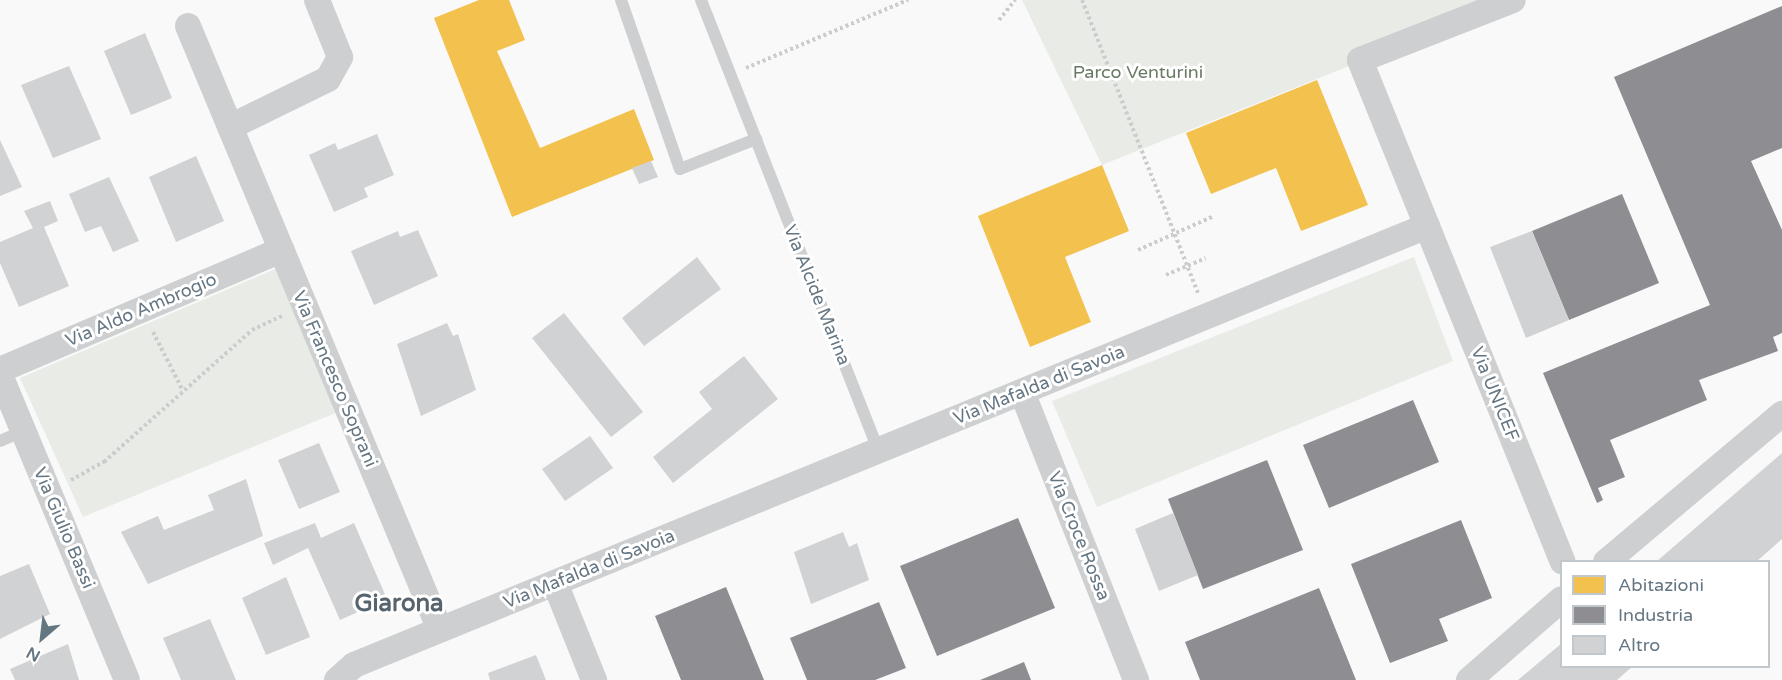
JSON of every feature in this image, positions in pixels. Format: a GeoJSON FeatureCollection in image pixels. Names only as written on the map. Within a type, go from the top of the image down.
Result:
{"type":"FeatureCollection","features":[{"type":"Feature","properties":{"kind":"street"},"geometry":{"type":"LineString","coordinates":[[230,127],[328,79],[340,57],[317,0]]}},
{"type":"Feature","properties":{"kind":"street"},"geometry":{"type":"LineString","coordinates":[[1427,226],[1360,60],[1513,0]]}},
{"type":"Feature","properties":{"kind":"street","name":"Via Francesco Soprani"},"geometry":{"type":"LineString","coordinates":[[188,26],[440,630]]}},
{"type":"Feature","properties":{"kind":"street","name":"Via Mafalda di Savoia"},"geometry":{"type":"LineString","coordinates":[[337,680],[354,665],[1427,226]]}},
{"type":"Feature","properties":{"kind":"street","name":"Via UNICEF"},"geometry":{"type":"LineString","coordinates":[[1427,226],[1563,560]]}},
{"type":"Feature","properties":{"kind":"street","name":"Via Aldo Ambrogio"},"geometry":{"type":"LineString","coordinates":[[0,370],[281,250]]}},
{"type":"Feature","properties":{"kind":"street","name":"Via Giulio Bassi"},"geometry":{"type":"LineString","coordinates":[[0,375],[127,680]]}},
{"type":"Feature","properties":{"kind":"street","name":"Via Croce Rossa"},"geometry":{"type":"LineString","coordinates":[[1022,392],[1136,680]]}},
{"type":"Feature","properties":{"kind":"street"},"geometry":{"type":"LineString","coordinates":[[1607,560],[1782,414]]}},
{"type":"Feature","properties":{"kind":"street"},"geometry":{"type":"LineString","coordinates":[[555,583],[594,680]]}},
{"type":"Feature","properties":{"kind":"street"},"geometry":{"type":"LineString","coordinates":[[1469,680],[1560,601]]}},
{"type":"Feature","properties":{"kind":"lane"},"geometry":{"type":"LineString","coordinates":[[621,0],[680,168],[756,139]]}},
{"type":"Feature","properties":{"kind":"lane","name":"Via Alcide Marina"},"geometry":{"type":"LineString","coordinates":[[701,0],[879,451]]}},
{"type":"Feature","properties":{"kind":"lane"},"geometry":{"type":"LineString","coordinates":[[0,441],[23,431]]}},
{"type":"Feature","properties":{"kind":"path"},"geometry":{"type":"LineString","coordinates":[[730,74],[909,0]]}},
{"type":"Feature","properties":{"kind":"path"},"geometry":{"type":"LineString","coordinates":[[999,20],[1015,0]]}},
{"type":"Feature","properties":{"kind":"path"},"geometry":{"type":"LineString","coordinates":[[1082,0],[1207,316]]}},
{"type":"Feature","properties":{"kind":"path"},"geometry":{"type":"LineString","coordinates":[[1138,250],[1214,216]]}},
{"type":"Feature","properties":{"kind":"path"},"geometry":{"type":"LineString","coordinates":[[1166,275],[1206,258]]}},
{"type":"Feature","properties":{"kind":"path"},"geometry":{"type":"LineString","coordinates":[[68,481],[104,462],[252,330],[291,312]]}},
{"type":"Feature","properties":{"kind":"path"},"geometry":{"type":"LineString","coordinates":[[151,328],[183,391]]}},
{"type":"Feature","properties":{"kind":"green space","name":"Parco Venturini"},"geometry":{"type":"Polygon","coordinates":[[[1022,0],[1514,0],[1102,165],[1022,0]]]}},
{"type":"Feature","properties":{"kind":"green space"},"geometry":{"type":"Polygon","coordinates":[[[1414,257],[1453,361],[1097,507],[1052,401],[1414,257]]]}},
{"type":"Feature","properties":{"kind":"green space"},"geometry":{"type":"Polygon","coordinates":[[[287,264],[338,412],[83,517],[20,378],[287,264]]]}},
{"type":"Feature","properties":{"kind":"building: Abitazioni"},"geometry":{"type":"Polygon","coordinates":[[[479,0],[509,0],[525,40],[497,51],[540,148],[634,109],[654,160],[512,217],[434,18],[479,0]]]}},
{"type":"Feature","properties":{"kind":"building: Abitazioni"},"geometry":{"type":"Polygon","coordinates":[[[1317,80],[1368,205],[1301,231],[1276,168],[1211,194],[1186,133],[1317,80]]]}},
{"type":"Feature","properties":{"kind":"building: Abitazioni"},"geometry":{"type":"Polygon","coordinates":[[[1102,165],[1129,231],[1065,257],[1091,322],[1030,347],[978,216],[1102,165]]]}},
{"type":"Feature","properties":{"kind":"building: Industria"},"geometry":{"type":"Polygon","coordinates":[[[1782,6],[1782,148],[1751,161],[1782,230],[1782,333],[1773,337],[1778,351],[1699,380],[1707,400],[1610,440],[1625,477],[1598,488],[1603,500],[1597,503],[1543,373],[1710,305],[1614,77],[1782,6]]]}},
{"type":"Feature","properties":{"kind":"building: Industria"},"geometry":{"type":"Polygon","coordinates":[[[1622,194],[1659,283],[1569,320],[1532,231],[1622,194]]]}},
{"type":"Feature","properties":{"kind":"building: Industria"},"geometry":{"type":"Polygon","coordinates":[[[1413,400],[1439,462],[1329,508],[1303,445],[1413,400]]]}},
{"type":"Feature","properties":{"kind":"building: Industria"},"geometry":{"type":"Polygon","coordinates":[[[1267,460],[1303,550],[1203,589],[1168,499],[1267,460]]]}},
{"type":"Feature","properties":{"kind":"building: Industria"},"geometry":{"type":"Polygon","coordinates":[[[1018,518],[1055,608],[937,656],[900,566],[1018,518]]]}},
{"type":"Feature","properties":{"kind":"building: Industria"},"geometry":{"type":"Polygon","coordinates":[[[1461,520],[1492,598],[1439,619],[1448,641],[1390,663],[1351,564],[1461,520]]]}},
{"type":"Feature","properties":{"kind":"building: Industria"},"geometry":{"type":"Polygon","coordinates":[[[726,587],[764,680],[681,680],[655,616],[726,587]]]}},
{"type":"Feature","properties":{"kind":"building: Industria"},"geometry":{"type":"Polygon","coordinates":[[[1319,588],[1356,680],[1200,680],[1185,642],[1319,588]]]}},
{"type":"Feature","properties":{"kind":"building: Industria"},"geometry":{"type":"Polygon","coordinates":[[[879,602],[906,668],[875,680],[807,680],[790,638],[879,602]]]}},
{"type":"Feature","properties":{"kind":"building: Industria"},"geometry":{"type":"Polygon","coordinates":[[[1024,662],[1031,680],[980,680],[1024,662]]]}},
{"type":"Feature","properties":{"kind":"building: Altro"},"geometry":{"type":"Polygon","coordinates":[[[145,33],[172,98],[131,115],[104,51],[145,33]]]}},
{"type":"Feature","properties":{"kind":"building: Altro"},"geometry":{"type":"Polygon","coordinates":[[[69,66],[101,139],[53,158],[21,85],[69,66]]]}},
{"type":"Feature","properties":{"kind":"building: Altro"},"geometry":{"type":"Polygon","coordinates":[[[377,134],[394,175],[364,188],[368,197],[334,212],[309,155],[335,143],[338,150],[377,134]]]}},
{"type":"Feature","properties":{"kind":"building: Altro"},"geometry":{"type":"Polygon","coordinates":[[[0,140],[22,187],[0,196],[0,140]]]}},
{"type":"Feature","properties":{"kind":"building: Altro"},"geometry":{"type":"Polygon","coordinates":[[[196,156],[224,221],[176,242],[149,177],[196,156]]]}},
{"type":"Feature","properties":{"kind":"building: Altro"},"geometry":{"type":"Polygon","coordinates":[[[651,161],[658,177],[639,184],[632,168],[651,161]]]}},
{"type":"Feature","properties":{"kind":"building: Altro"},"geometry":{"type":"Polygon","coordinates":[[[109,177],[139,241],[113,252],[101,226],[85,232],[69,194],[109,177]]]}},
{"type":"Feature","properties":{"kind":"building: Altro"},"geometry":{"type":"Polygon","coordinates":[[[50,201],[58,221],[44,227],[69,286],[19,307],[0,263],[0,242],[33,228],[24,211],[50,201]]]}},
{"type":"Feature","properties":{"kind":"building: Altro"},"geometry":{"type":"Polygon","coordinates":[[[418,230],[438,276],[374,305],[351,251],[398,231],[400,237],[418,230]]]}},
{"type":"Feature","properties":{"kind":"building: Altro"},"geometry":{"type":"Polygon","coordinates":[[[1532,231],[1569,320],[1526,338],[1490,247],[1532,231]]]}},
{"type":"Feature","properties":{"kind":"building: Altro"},"geometry":{"type":"Polygon","coordinates":[[[697,257],[721,289],[644,346],[622,318],[697,257]]]}},
{"type":"Feature","properties":{"kind":"building: Altro"},"geometry":{"type":"Polygon","coordinates":[[[564,313],[643,412],[611,437],[532,338],[564,313]]]}},
{"type":"Feature","properties":{"kind":"building: Altro"},"geometry":{"type":"Polygon","coordinates":[[[447,323],[453,336],[458,334],[476,390],[421,416],[397,344],[447,323]]]}},
{"type":"Feature","properties":{"kind":"building: Altro"},"geometry":{"type":"Polygon","coordinates":[[[744,356],[778,399],[673,483],[653,457],[712,409],[699,392],[744,356]]]}},
{"type":"Feature","properties":{"kind":"building: Altro"},"geometry":{"type":"Polygon","coordinates":[[[590,436],[613,468],[565,501],[542,469],[590,436]]]}},
{"type":"Feature","properties":{"kind":"building: Altro"},"geometry":{"type":"Polygon","coordinates":[[[319,443],[340,492],[299,509],[278,460],[319,443]]]}},
{"type":"Feature","properties":{"kind":"building: Altro"},"geometry":{"type":"Polygon","coordinates":[[[1782,453],[1782,539],[1758,560],[1658,560],[1782,453]]]}},
{"type":"Feature","properties":{"kind":"building: Altro"},"geometry":{"type":"Polygon","coordinates":[[[246,479],[263,536],[148,584],[121,532],[158,516],[164,530],[214,510],[208,495],[246,479]]]}},
{"type":"Feature","properties":{"kind":"building: Altro"},"geometry":{"type":"Polygon","coordinates":[[[1173,513],[1198,575],[1159,591],[1135,529],[1173,513]]]}},
{"type":"Feature","properties":{"kind":"building: Altro"},"geometry":{"type":"Polygon","coordinates":[[[315,523],[321,538],[354,523],[387,599],[340,620],[308,548],[273,565],[264,543],[315,523]]]}},
{"type":"Feature","properties":{"kind":"building: Altro"},"geometry":{"type":"Polygon","coordinates":[[[843,532],[849,547],[857,543],[869,580],[811,604],[794,552],[843,532]]]}},
{"type":"Feature","properties":{"kind":"building: Altro"},"geometry":{"type":"Polygon","coordinates":[[[29,564],[50,614],[0,639],[0,576],[29,564]]]}},
{"type":"Feature","properties":{"kind":"building: Altro"},"geometry":{"type":"Polygon","coordinates":[[[286,577],[310,637],[266,655],[242,598],[286,577]]]}},
{"type":"Feature","properties":{"kind":"building: Altro"},"geometry":{"type":"Polygon","coordinates":[[[210,619],[236,680],[181,680],[163,638],[210,619]]]}},
{"type":"Feature","properties":{"kind":"building: Altro"},"geometry":{"type":"Polygon","coordinates":[[[68,644],[79,680],[15,680],[10,669],[68,644]]]}},
{"type":"Feature","properties":{"kind":"building: Altro"},"geometry":{"type":"Polygon","coordinates":[[[1560,645],[1560,668],[1631,668],[1617,680],[1518,680],[1560,645]]]}},
{"type":"Feature","properties":{"kind":"building: Altro"},"geometry":{"type":"Polygon","coordinates":[[[536,655],[546,680],[490,680],[488,673],[536,655]]]}},
{"type":"Feature","properties":{"kind":"district","name":"Giarona"},"geometry":{"type":"Point","coordinates":[399,604]}}]}
